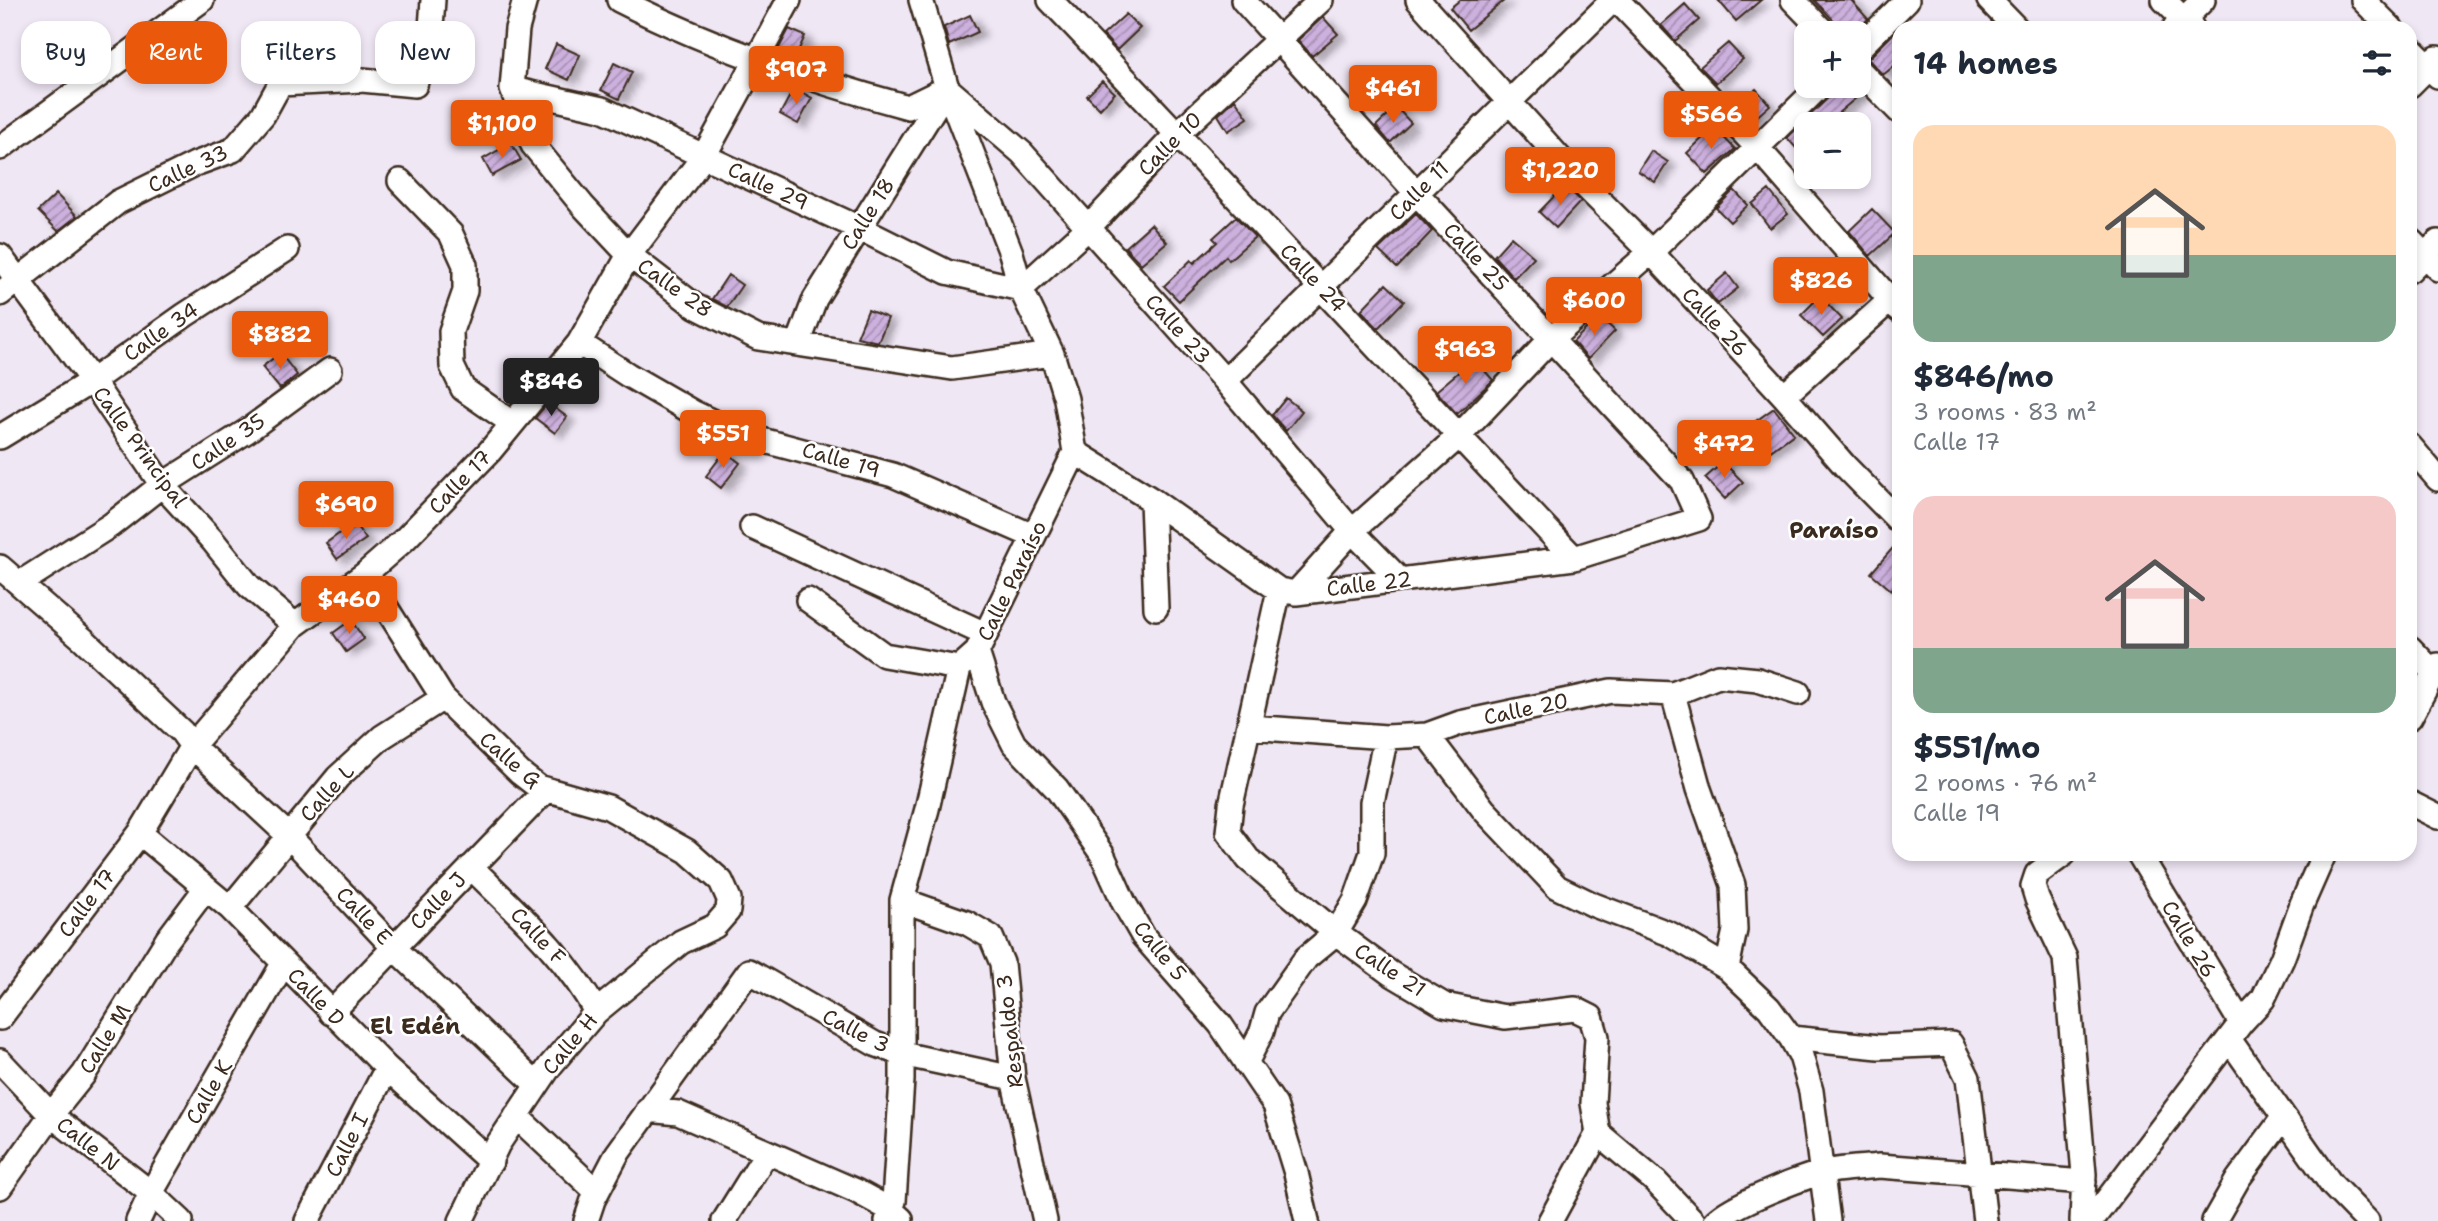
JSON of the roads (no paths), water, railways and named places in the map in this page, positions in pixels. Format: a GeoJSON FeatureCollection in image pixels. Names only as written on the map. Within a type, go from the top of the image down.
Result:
{"type":"FeatureCollection","features":[{"type":"Feature","properties":{"kind":"street"},"geometry":{"type":"LineString","coordinates":[[0,148],[202,0]]}},
{"type":"Feature","properties":{"kind":"street","name":"Calle 33"},"geometry":{"type":"LineString","coordinates":[[9,288],[118,202],[195,164],[233,150],[263,116],[280,84],[362,80],[415,85],[431,28],[433,0]]}},
{"type":"Feature","properties":{"kind":"street","name":"Calle 28"},"geometry":{"type":"LineString","coordinates":[[525,0],[517,29],[512,89],[533,145],[583,206],[629,255],[695,306],[758,338],[952,368],[1052,354]]}},
{"type":"Feature","properties":{"kind":"street"},"geometry":{"type":"LineString","coordinates":[[619,0],[757,61],[827,85],[908,107],[947,88]]}},
{"type":"Feature","properties":{"kind":"street","name":"Calle 17"},"geometry":{"type":"LineString","coordinates":[[0,1018],[140,833],[192,746],[295,625],[365,574],[405,539],[490,451],[579,342],[629,255],[704,156],[789,0]]}},
{"type":"Feature","properties":{"kind":"street"},"geometry":{"type":"LineString","coordinates":[[921,0],[947,88],[1011,253],[1021,289],[1052,354],[1066,399],[1074,452],[1152,500],[1288,592],[1458,437],[1551,339],[1651,252],[1807,98]]}},
{"type":"Feature","properties":{"kind":"street","name":"Calle 24"},"geometry":{"type":"LineString","coordinates":[[1051,0],[1574,558]]}},
{"type":"Feature","properties":{"kind":"street","name":"Calle 25"},"geometry":{"type":"LineString","coordinates":[[1243,0],[1682,481],[1699,520]]}},
{"type":"Feature","properties":{"kind":"street","name":"Calle 10"},"geometry":{"type":"LineString","coordinates":[[1021,289],[1088,229],[1178,133],[1321,0]]}},
{"type":"Feature","properties":{"kind":"street","name":"Calle 26"},"geometry":{"type":"LineString","coordinates":[[1418,0],[1583,184],[1651,252],[1845,466],[1892,514]]}},
{"type":"Feature","properties":{"kind":"street"},"geometry":{"type":"LineString","coordinates":[[1615,0],[1756,146],[1892,297]]}},
{"type":"Feature","properties":{"kind":"street","name":"Calle 11"},"geometry":{"type":"LineString","coordinates":[[1226,381],[1615,0]]}},
{"type":"Feature","properties":{"kind":"street"},"geometry":{"type":"LineString","coordinates":[[1793,0],[1813,21]]}},
{"type":"Feature","properties":{"kind":"street"},"geometry":{"type":"LineString","coordinates":[[1871,36],[1907,0]]}},
{"type":"Feature","properties":{"kind":"street"},"geometry":{"type":"LineString","coordinates":[[1989,0],[2009,21]]}},
{"type":"Feature","properties":{"kind":"street"},"geometry":{"type":"LineString","coordinates":[[2164,0],[2180,21]]}},
{"type":"Feature","properties":{"kind":"street"},"geometry":{"type":"LineString","coordinates":[[2186,21],[2203,0]]}},
{"type":"Feature","properties":{"kind":"street"},"geometry":{"type":"LineString","coordinates":[[2363,0],[2383,21]]}},
{"type":"Feature","properties":{"kind":"street"},"geometry":{"type":"LineString","coordinates":[[2417,53],[2435,66],[2417,80]]}},
{"type":"Feature","properties":{"kind":"street"},"geometry":{"type":"LineString","coordinates":[[1871,82],[1892,104]]}},
{"type":"Feature","properties":{"kind":"street","name":"Calle 18"},"geometry":{"type":"LineString","coordinates":[[799,344],[816,299],[947,88]]}},
{"type":"Feature","properties":{"kind":"street","name":"Calle 23"},"geometry":{"type":"LineString","coordinates":[[947,88],[1022,153],[1226,381],[1352,531],[1400,580]]}},
{"type":"Feature","properties":{"kind":"street","name":"Calle 29"},"geometry":{"type":"LineString","coordinates":[[512,89],[601,109],[859,228],[947,272],[1021,289]]}},
{"type":"Feature","properties":{"kind":"street"},"geometry":{"type":"LineString","coordinates":[[400,181],[451,234],[465,265],[465,291],[451,331],[452,366],[463,389],[512,423]]}},
{"type":"Feature","properties":{"kind":"street","name":"Calle 34"},"geometry":{"type":"LineString","coordinates":[[0,437],[92,381],[185,315],[287,249]]}},
{"type":"Feature","properties":{"kind":"street","name":"Calle Principal"},"geometry":{"type":"LineString","coordinates":[[0,256],[9,288],[92,381],[162,485],[249,586],[295,625]]}},
{"type":"Feature","properties":{"kind":"street"},"geometry":{"type":"LineString","coordinates":[[1784,396],[1892,304]]}},
{"type":"Feature","properties":{"kind":"street","name":"Calle 19"},"geometry":{"type":"LineString","coordinates":[[579,342],[628,375],[694,413],[739,434],[893,475],[1033,536]]}},
{"type":"Feature","properties":{"kind":"street","name":"Calle 35"},"geometry":{"type":"LineString","coordinates":[[20,583],[111,525],[162,485],[247,431],[330,370]]}},
{"type":"Feature","properties":{"kind":"street","name":"Calle Paraíso"},"geometry":{"type":"LineString","coordinates":[[959,668],[981,643],[1074,452]]}},
{"type":"Feature","properties":{"kind":"street"},"geometry":{"type":"LineString","coordinates":[[2417,454],[2438,479]]}},
{"type":"Feature","properties":{"kind":"street"},"geometry":{"type":"LineString","coordinates":[[1152,500],[1156,608]]}},
{"type":"Feature","properties":{"kind":"street","name":"Calle 22"},"geometry":{"type":"LineString","coordinates":[[1288,592],[1574,558],[1699,520]]}},
{"type":"Feature","properties":{"kind":"street"},"geometry":{"type":"LineString","coordinates":[[752,527],[981,643]]}},
{"type":"Feature","properties":{"kind":"street","name":"Calle E"},"geometry":{"type":"LineString","coordinates":[[0,567],[182,732],[192,746],[289,836],[394,948],[537,1085]]}},
{"type":"Feature","properties":{"kind":"street","name":"Calle G"},"geometry":{"type":"LineString","coordinates":[[365,574],[443,698],[520,773],[538,787],[608,807],[687,851],[721,881],[729,899],[728,911]]}},
{"type":"Feature","properties":{"kind":"street","name":"Calle 21"},"geometry":{"type":"LineString","coordinates":[[1288,592],[1250,727],[1231,805],[1228,832],[1248,859],[1336,933],[1390,973],[1444,1004],[1505,1017],[1575,1009],[1591,1017],[1597,1037],[1593,1103],[1598,1133]]}},
{"type":"Feature","properties":{"kind":"street"},"geometry":{"type":"LineString","coordinates":[[808,600],[884,655],[959,668],[927,809],[902,900],[902,1054],[894,1217]]}},
{"type":"Feature","properties":{"kind":"street","name":"Calle 5"},"geometry":{"type":"LineString","coordinates":[[981,643],[993,702],[1014,744],[1057,789],[1102,854],[1124,903],[1143,936],[1220,1024],[1275,1105],[1296,1173],[1307,1221]]}},
{"type":"Feature","properties":{"kind":"street"},"geometry":{"type":"LineString","coordinates":[[2417,654],[2435,669],[2417,704]]}},
{"type":"Feature","properties":{"kind":"street","name":"Calle 20"},"geometry":{"type":"LineString","coordinates":[[1250,727],[1386,737],[1427,736],[1460,723],[1611,691],[1673,694],[1718,676],[1758,681],[1798,692]]}},
{"type":"Feature","properties":{"kind":"street"},"geometry":{"type":"LineString","coordinates":[[1673,694],[1699,789],[1733,886],[1735,930],[1727,968]]}},
{"type":"Feature","properties":{"kind":"street","name":"Calle L"},"geometry":{"type":"LineString","coordinates":[[230,908],[338,777],[382,737],[443,698]]}},
{"type":"Feature","properties":{"kind":"street"},"geometry":{"type":"LineString","coordinates":[[1427,736],[1484,810],[1557,887],[1594,905],[1670,934],[1727,968],[1769,1008],[1801,1056],[1811,1091],[1828,1221]]}},
{"type":"Feature","properties":{"kind":"street"},"geometry":{"type":"LineString","coordinates":[[1246,1063],[1262,1031],[1267,1013],[1306,958],[1336,933],[1355,901],[1372,853],[1372,802],[1386,737]]}},
{"type":"Feature","properties":{"kind":"street","name":"Calle J"},"geometry":{"type":"LineString","coordinates":[[331,1013],[546,790]]}},
{"type":"Feature","properties":{"kind":"street"},"geometry":{"type":"LineString","coordinates":[[2417,806],[2438,817]]}},
{"type":"Feature","properties":{"kind":"street","name":"Calle D"},"geometry":{"type":"LineString","coordinates":[[140,833],[230,908],[387,1068],[491,1162]]}},
{"type":"Feature","properties":{"kind":"street"},"geometry":{"type":"LineString","coordinates":[[2055,861],[2037,874],[2033,886],[2065,958],[2084,1182],[2082,1221]]}},
{"type":"Feature","properties":{"kind":"street","name":"Calle 26"},"geometry":{"type":"LineString","coordinates":[[2143,861],[2283,1118],[2331,1184],[2367,1221]]}},
{"type":"Feature","properties":{"kind":"street"},"geometry":{"type":"LineString","coordinates":[[2091,1221],[2235,1031],[2263,999],[2321,861]]}},
{"type":"Feature","properties":{"kind":"street","name":"Calle F"},"geometry":{"type":"LineString","coordinates":[[471,867],[558,954],[596,1012]]}},
{"type":"Feature","properties":{"kind":"street","name":"Calle M"},"geometry":{"type":"LineString","coordinates":[[0,1187],[84,1074],[167,940],[206,888]]}},
{"type":"Feature","properties":{"kind":"street","name":"Respaldo 3"},"geometry":{"type":"LineString","coordinates":[[902,900],[967,923],[991,937],[1002,963],[1013,1078],[1045,1221]]}},
{"type":"Feature","properties":{"kind":"street","name":"Calle H"},"geometry":{"type":"LineString","coordinates":[[461,1221],[498,1144],[516,1116],[537,1085],[596,1012],[681,942],[715,926],[728,911]]}},
{"type":"Feature","properties":{"kind":"street","name":"Calle K"},"geometry":{"type":"LineString","coordinates":[[138,1221],[151,1193],[283,964]]}},
{"type":"Feature","properties":{"kind":"street","name":"Calle 3"},"geometry":{"type":"LineString","coordinates":[[648,1110],[748,971],[875,1044],[902,1054],[1013,1078]]}},
{"type":"Feature","properties":{"kind":"street"},"geometry":{"type":"LineString","coordinates":[[1791,1038],[1879,1047],[1951,1044],[1968,1078],[1985,1221]]}},
{"type":"Feature","properties":{"kind":"street","name":"Calle N"},"geometry":{"type":"LineString","coordinates":[[0,1061],[51,1115],[151,1193],[181,1221]]}},
{"type":"Feature","properties":{"kind":"street","name":"Calle I"},"geometry":{"type":"LineString","coordinates":[[307,1221],[387,1068]]}},
{"type":"Feature","properties":{"kind":"street"},"geometry":{"type":"LineString","coordinates":[[586,1221],[597,1192],[617,1154],[648,1110],[678,1113],[856,1191],[894,1217]]}},
{"type":"Feature","properties":{"kind":"street"},"geometry":{"type":"LineString","coordinates":[[516,1116],[597,1192]]}},
{"type":"Feature","properties":{"kind":"street"},"geometry":{"type":"LineString","coordinates":[[2214,1221],[2238,1179],[2283,1118]]}},
{"type":"Feature","properties":{"kind":"street"},"geometry":{"type":"LineString","coordinates":[[1550,1221],[1598,1133],[1654,1181],[1693,1221]]}},
{"type":"Feature","properties":{"kind":"street"},"geometry":{"type":"LineString","coordinates":[[724,1221],[767,1152]]}},
{"type":"Feature","properties":{"kind":"street"},"geometry":{"type":"LineString","coordinates":[[1716,1221],[1734,1207],[1821,1173],[1880,1166],[2084,1182]]}},
{"type":"Feature","properties":{"kind":"district","name":"Paraíso"},"geometry":{"type":"Point","coordinates":[1834,530]}},
{"type":"Feature","properties":{"kind":"district","name":"El Edén"},"geometry":{"type":"Point","coordinates":[415,1026]}}]}
